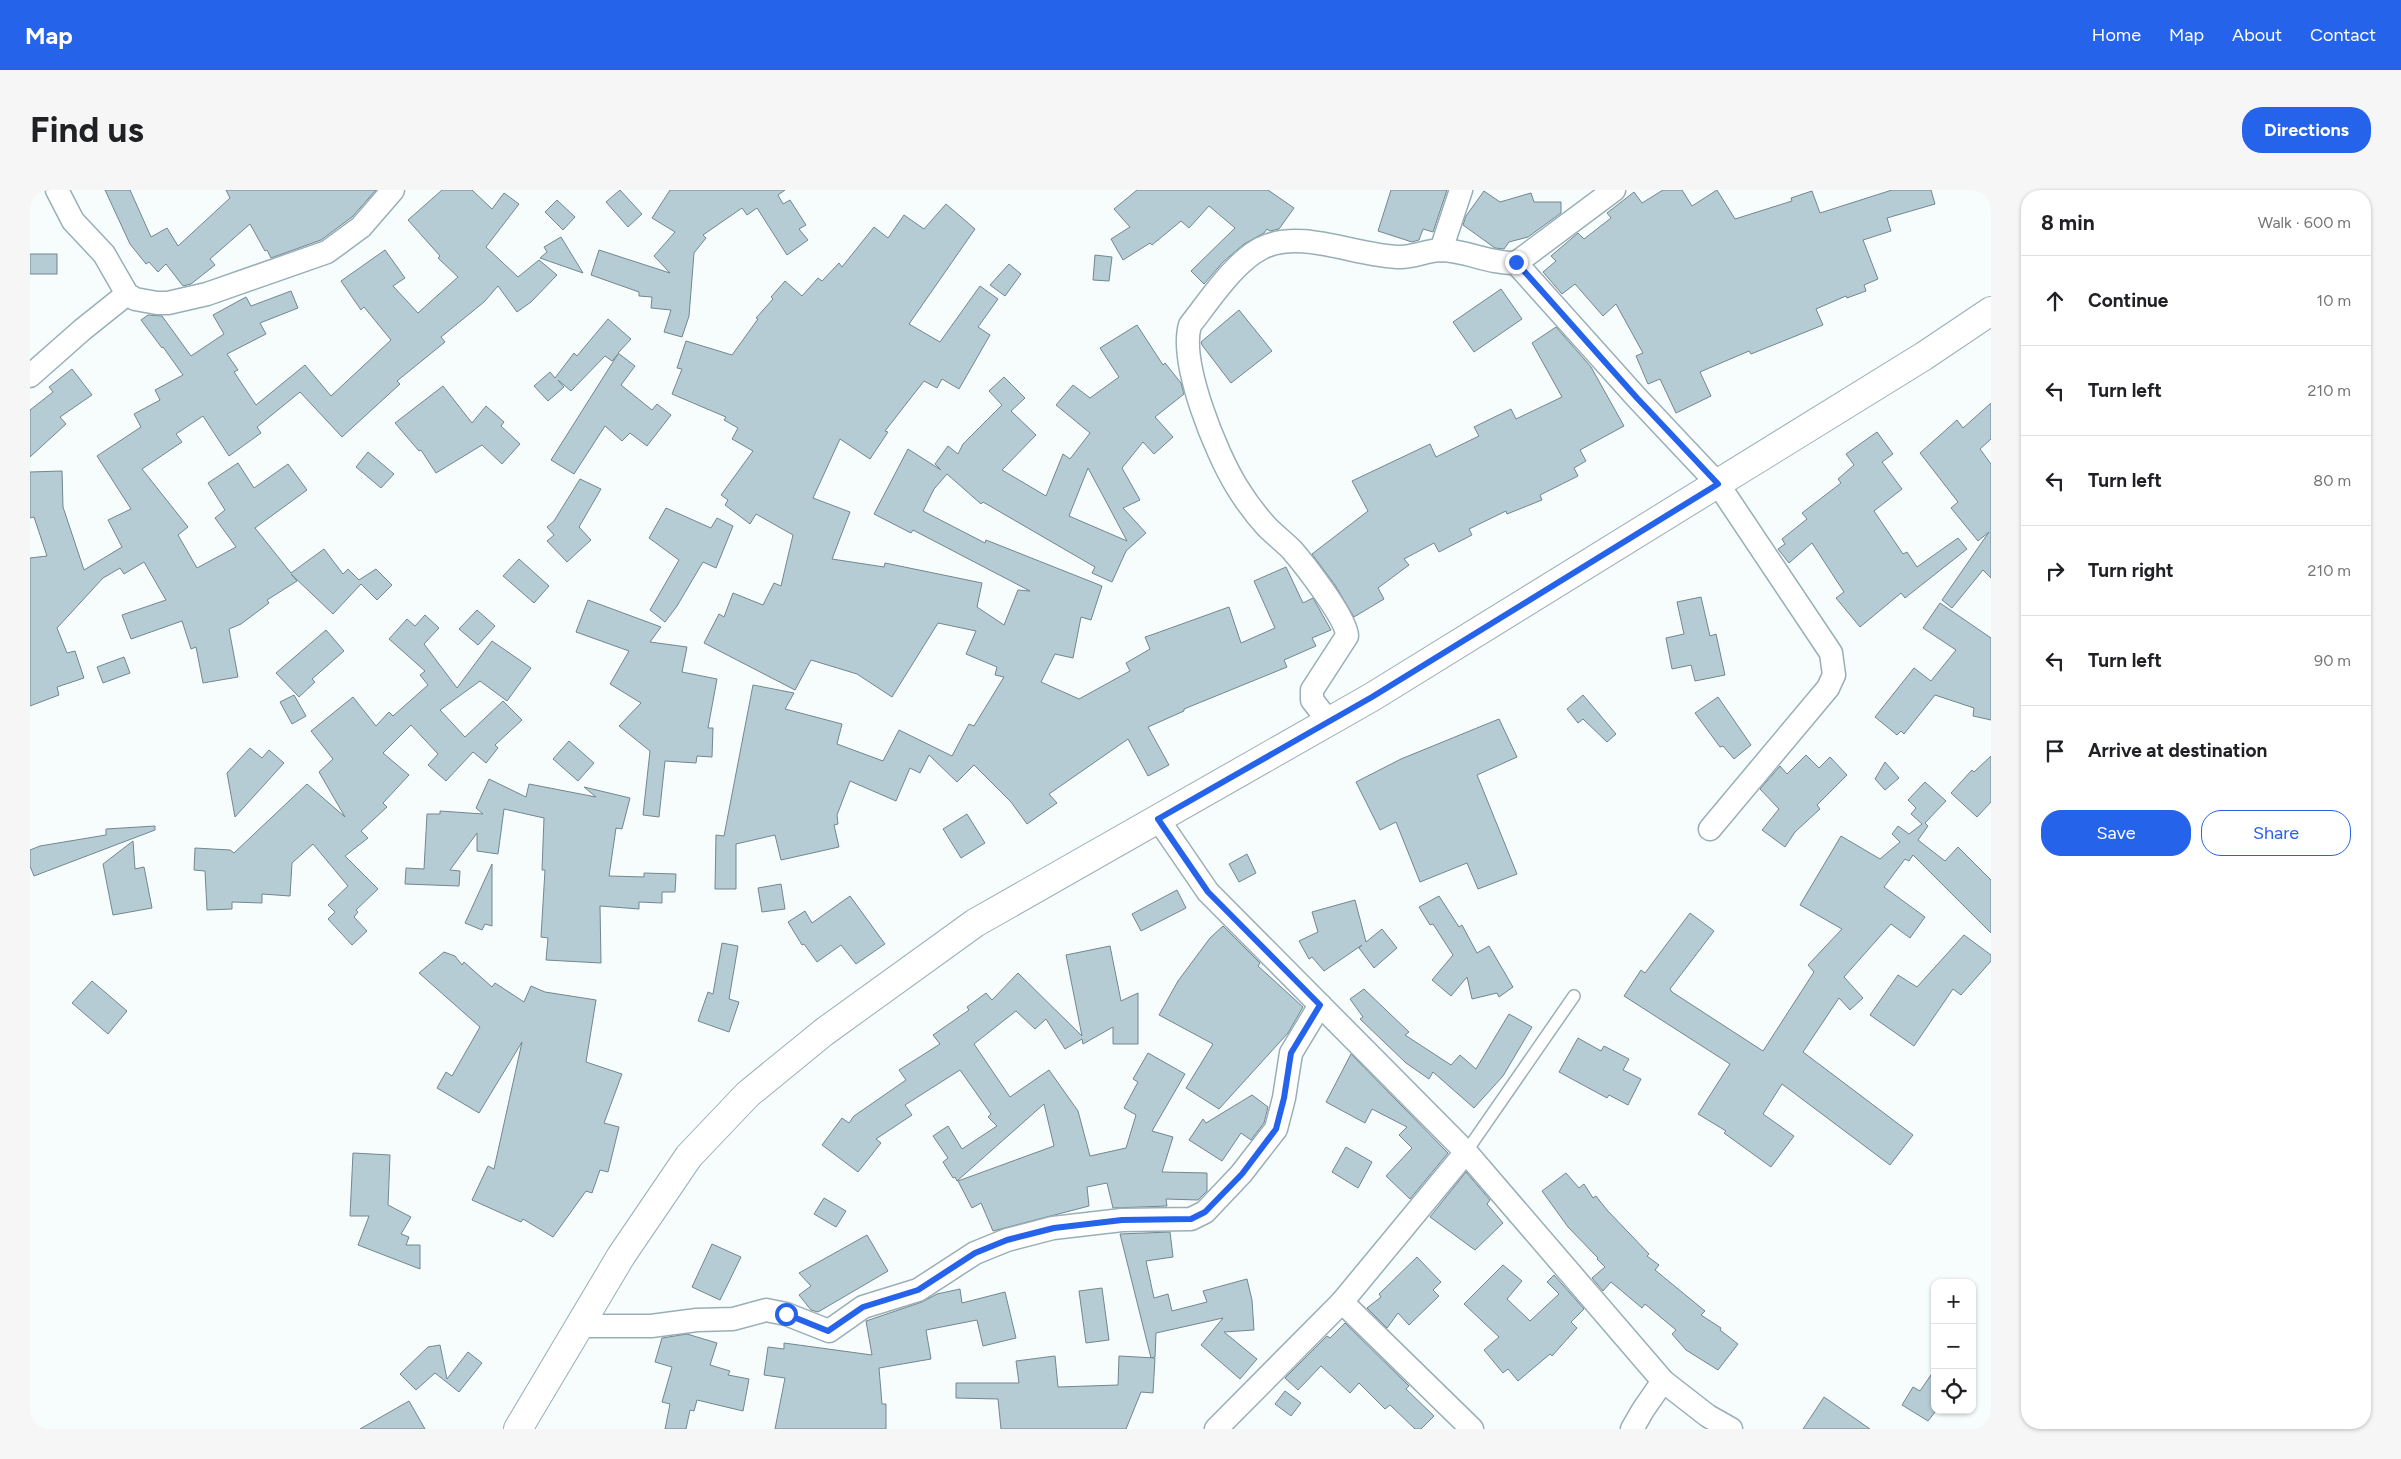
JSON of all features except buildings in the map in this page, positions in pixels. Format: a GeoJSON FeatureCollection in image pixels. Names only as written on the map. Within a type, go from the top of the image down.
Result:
{"type":"FeatureCollection","features":[{"type":"Feature","properties":{"kind":"main road"},"geometry":{"type":"LineString","coordinates":[[518,1429],[621,1256],[689,1156],[748,1094],[824,1032],[975,923],[1329,722],[1718,484],[1924,356],[1991,311]]}},
{"type":"Feature","properties":{"kind":"street"},"geometry":{"type":"LineString","coordinates":[[57,190],[73,221],[104,254],[127,294],[145,302],[168,303],[207,294],[327,252],[361,227],[394,190]]}},
{"type":"Feature","properties":{"kind":"street"},"geometry":{"type":"LineString","coordinates":[[1441,250],[1461,190]]}},
{"type":"Feature","properties":{"kind":"street"},"geometry":{"type":"LineString","coordinates":[[1329,722],[1312,700],[1312,690],[1348,636],[1347,630],[1339,615],[1292,551],[1266,526],[1237,487],[1203,414],[1189,354],[1187,336],[1190,325],[1244,260],[1263,247],[1288,241],[1400,257],[1418,256],[1441,250],[1503,263],[1516,262],[1614,190]]}},
{"type":"Feature","properties":{"kind":"street"},"geometry":{"type":"LineString","coordinates":[[1516,262],[1637,398],[1718,484],[1831,654],[1834,675],[1828,688],[1710,829]]}},
{"type":"Feature","properties":{"kind":"street"},"geometry":{"type":"LineString","coordinates":[[30,376],[82,330],[127,294]]}},
{"type":"Feature","properties":{"kind":"street"},"geometry":{"type":"LineString","coordinates":[[1158,819],[1208,892],[1466,1152],[1663,1381],[1708,1416],[1731,1429]]}},
{"type":"Feature","properties":{"kind":"street"},"geometry":{"type":"LineString","coordinates":[[580,1326],[651,1326],[697,1320],[733,1319],[766,1310],[786,1314],[828,1331],[863,1307],[918,1290],[975,1253],[1007,1240],[1054,1228],[1122,1220],[1191,1219],[1205,1212],[1242,1174],[1276,1129],[1284,1098],[1291,1053],[1320,1005]]}},
{"type":"Feature","properties":{"kind":"street"},"geometry":{"type":"LineString","coordinates":[[1216,1429],[1342,1302],[1466,1152]]}},
{"type":"Feature","properties":{"kind":"street"},"geometry":{"type":"LineString","coordinates":[[1342,1302],[1472,1429]]}},
{"type":"Feature","properties":{"kind":"street"},"geometry":{"type":"LineString","coordinates":[[1632,1429],[1663,1381]]}},
{"type":"Feature","properties":{"kind":"lane"},"geometry":{"type":"LineString","coordinates":[[1466,1152],[1574,996]]}},
{"type":"Feature","properties":{"kind":"route"},"geometry":{"type":"LineString","coordinates":[[786,1314],[828,1331],[863,1307],[918,1290],[975,1253],[1007,1240],[1054,1228],[1122,1220],[1191,1219],[1205,1212],[1242,1174],[1276,1129],[1284,1098],[1291,1053],[1320,1005],[1208,892],[1158,819],[1372,697],[1718,484],[1637,398],[1516,262]]}}]}
